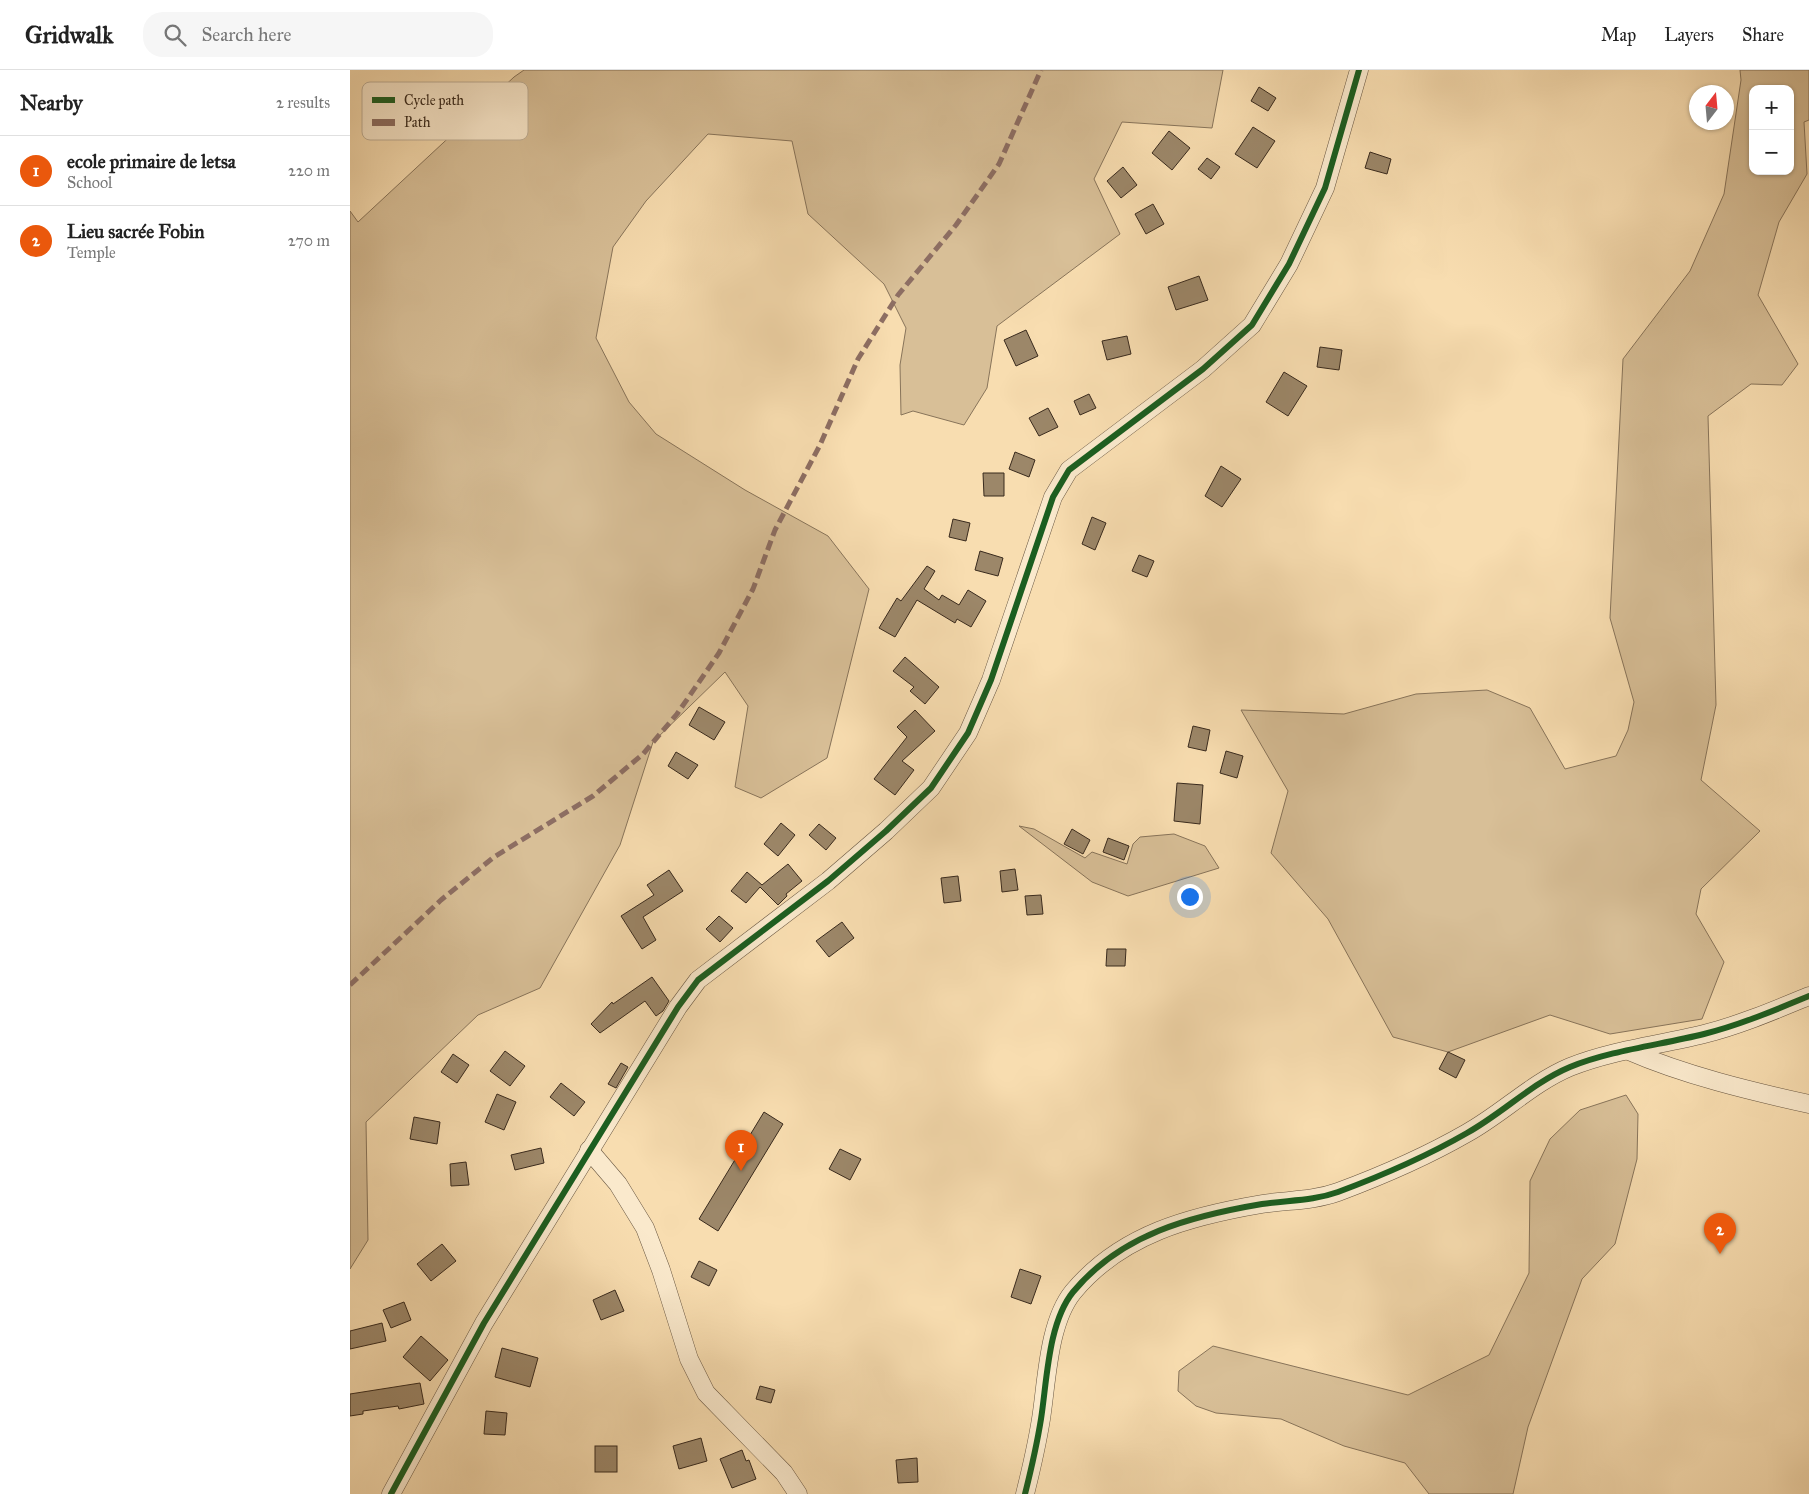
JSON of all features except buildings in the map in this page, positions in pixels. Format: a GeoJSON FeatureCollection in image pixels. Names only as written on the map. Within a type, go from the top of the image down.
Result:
{"type":"FeatureCollection","features":[{"type":"Feature","properties":{"kind":"street"},"geometry":{"type":"LineString","coordinates":[[391,1494],[484,1323],[589,1150],[678,1008],[698,980],[828,881],[886,831],[931,788],[968,733],[991,680],[1053,497],[1069,470],[1203,369],[1252,325],[1289,264],[1325,188],[1359,70]]}},
{"type":"Feature","properties":{"kind":"street"},"geometry":{"type":"LineString","coordinates":[[1025,1494],[1041,1422],[1056,1331],[1062,1312],[1072,1294],[1100,1265],[1140,1238],[1172,1225],[1262,1204],[1306,1200],[1336,1193],[1413,1160],[1468,1133],[1549,1077],[1595,1059],[1706,1034],[1809,996]]}},
{"type":"Feature","properties":{"kind":"street"},"geometry":{"type":"LineString","coordinates":[[1629,1051],[1657,1063],[1809,1104]]}},
{"type":"Feature","properties":{"kind":"street"},"geometry":{"type":"LineString","coordinates":[[589,1150],[618,1184],[645,1228],[661,1270],[689,1359],[706,1392],[784,1473],[798,1494]]}},
{"type":"Feature","properties":{"kind":"shaded area"},"geometry":{"type":"Polygon","coordinates":[[[524,70],[1223,70],[1212,128],[1122,122],[1094,179],[1120,234],[997,326],[987,388],[964,425],[913,411],[901,415],[900,365],[906,328],[884,284],[808,214],[792,141],[708,134],[646,201],[613,247],[596,338],[629,402],[656,434],[745,490],[828,536],[869,589],[827,758],[761,798],[735,787],[748,706],[725,672],[653,742],[620,845],[540,988],[478,1015],[366,1122],[368,1240],[350,1269],[350,211],[358,222],[446,140],[528,140],[528,82],[509,82],[524,70]]]}},
{"type":"Feature","properties":{"kind":"shaded area"},"geometry":{"type":"Polygon","coordinates":[[[1740,70],[1809,70],[1809,120],[1804,122],[1807,174],[1779,222],[1758,295],[1798,364],[1782,385],[1751,384],[1708,416],[1716,705],[1701,780],[1760,831],[1701,889],[1696,914],[1724,962],[1702,1019],[1610,1034],[1550,1015],[1448,1052],[1393,1037],[1328,919],[1271,853],[1288,791],[1241,710],[1344,714],[1416,694],[1487,690],[1530,708],[1565,769],[1616,756],[1628,730],[1634,702],[1610,618],[1623,359],[1690,271],[1724,194],[1741,80],[1740,70]]]}},
{"type":"Feature","properties":{"kind":"shaded area"},"geometry":{"type":"Polygon","coordinates":[[[1019,826],[1034,829],[1085,858],[1092,852],[1127,864],[1133,844],[1140,837],[1174,834],[1205,846],[1219,868],[1128,896],[1092,882],[1019,826]]]}},
{"type":"Feature","properties":{"kind":"shaded area"},"geometry":{"type":"Polygon","coordinates":[[[1626,1095],[1638,1114],[1637,1159],[1615,1244],[1582,1279],[1528,1427],[1513,1494],[1429,1494],[1405,1463],[1344,1446],[1281,1419],[1216,1413],[1196,1406],[1178,1391],[1179,1371],[1213,1346],[1408,1395],[1489,1355],[1529,1273],[1530,1181],[1550,1139],[1580,1110],[1626,1095]]]}},
{"type":"Feature","properties":{"kind":"marked path"},"geometry":{"type":"LineString","coordinates":[[350,985],[441,900],[494,857],[593,796],[643,754],[677,714],[719,653],[753,589],[775,530],[820,445],[858,359],[898,295],[956,225],[999,164],[1041,70]]}},
{"type":"Feature","properties":{"kind":"cycle path"},"geometry":{"type":"LineString","coordinates":[[391,1494],[484,1323],[678,1007],[698,980],[828,881],[886,831],[931,788],[968,733],[991,680],[1053,497],[1069,470],[1203,369],[1252,325],[1289,264],[1325,188],[1359,70]]}},
{"type":"Feature","properties":{"kind":"cycle path"},"geometry":{"type":"LineString","coordinates":[[1025,1494],[1034,1457],[1050,1353],[1058,1320],[1073,1292],[1092,1272],[1113,1255],[1135,1242],[1184,1222],[1235,1209],[1310,1199],[1338,1192],[1436,1150],[1480,1125],[1543,1081],[1570,1067],[1602,1056],[1687,1038],[1731,1026],[1809,996]]}},
{"type":"Feature","properties":{"kind":"place","name":"ecole primaire de letsa"},"geometry":{"type":"Point","coordinates":[741,1171]}},
{"type":"Feature","properties":{"kind":"place","name":"Lieu sacrée Fobin"},"geometry":{"type":"Point","coordinates":[1720,1254]}}]}
